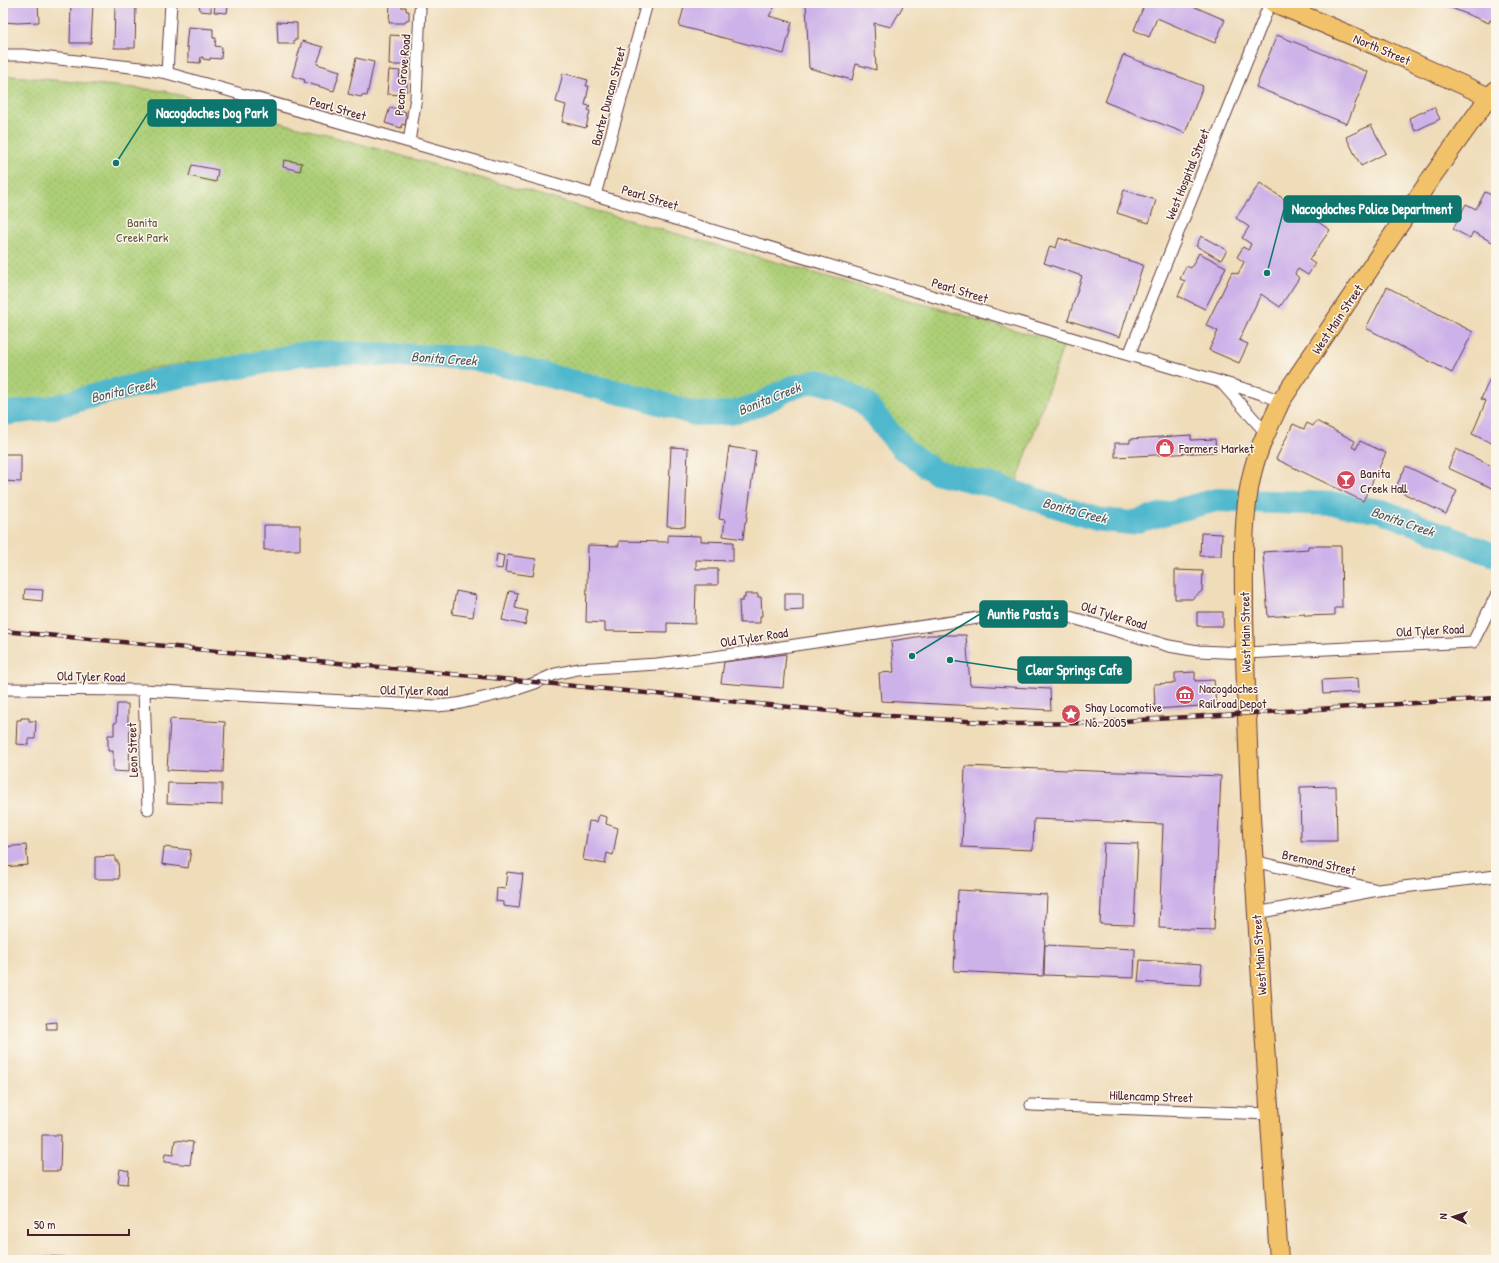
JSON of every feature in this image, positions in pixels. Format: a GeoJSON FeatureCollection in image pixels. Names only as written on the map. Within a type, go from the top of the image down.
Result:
{"type":"FeatureCollection","features":[{"type":"Feature","properties":{"kind":"main road","name":"North Street"},"geometry":{"type":"LineString","coordinates":[[1274,3],[1494,96]]}},
{"type":"Feature","properties":{"kind":"main road","name":"West Main Street"},"geometry":{"type":"LineString","coordinates":[[1279,1260],[1256,913],[1245,653],[1245,525],[1250,483],[1255,463],[1266,433],[1281,401],[1431,178],[1494,96]]}},
{"type":"Feature","properties":{"kind":"street"},"geometry":{"type":"LineString","coordinates":[[167,73],[171,3]]}},
{"type":"Feature","properties":{"kind":"street","name":"Baxter Duncan Street"},"geometry":{"type":"LineString","coordinates":[[595,195],[647,3]]}},
{"type":"Feature","properties":{"kind":"street","name":"West Hospital Street"},"geometry":{"type":"LineString","coordinates":[[1129,355],[1270,3]]}},
{"type":"Feature","properties":{"kind":"street","name":"Pecan Grove Road"},"geometry":{"type":"LineString","coordinates":[[409,142],[416,97],[420,10]]}},
{"type":"Feature","properties":{"kind":"street","name":"Pearl Street"},"geometry":{"type":"LineString","coordinates":[[3,55],[140,68],[167,73],[595,195],[1262,394],[1281,401]]}},
{"type":"Feature","properties":{"kind":"street"},"geometry":{"type":"LineString","coordinates":[[1220,382],[1266,433]]}},
{"type":"Feature","properties":{"kind":"street","name":"Old Tyler Road"},"geometry":{"type":"LineString","coordinates":[[3,689],[144,690],[418,705],[450,704],[508,692],[535,683],[555,674],[571,670],[657,664],[714,657],[1026,611],[1056,613],[1176,648],[1198,651],[1245,653],[1473,642],[1496,596]]}},
{"type":"Feature","properties":{"kind":"street","name":"Leon Street"},"geometry":{"type":"LineString","coordinates":[[144,690],[148,808]]}},
{"type":"Feature","properties":{"kind":"street","name":"Bremond Street"},"geometry":{"type":"LineString","coordinates":[[1254,861],[1378,890]]}},
{"type":"Feature","properties":{"kind":"street","name":"Bremond Street"},"geometry":{"type":"LineString","coordinates":[[1256,913],[1378,890],[1496,876]]}},
{"type":"Feature","properties":{"kind":"street","name":"Hillencamp Street"},"geometry":{"type":"LineString","coordinates":[[1031,1105],[1270,1114]]}},
{"type":"Feature","properties":{"kind":"green space","name":"Banita Creek Park"},"geometry":{"type":"Polygon","coordinates":[[[3,75],[165,91],[371,147],[1064,344],[1015,487],[935,469],[904,446],[867,401],[841,385],[817,377],[788,383],[755,401],[731,408],[696,408],[473,351],[365,349],[296,350],[242,362],[193,362],[150,369],[51,402],[3,405],[3,75]]]}},
{"type":"Feature","properties":{"kind":"building"},"geometry":{"type":"Polygon","coordinates":[[[3,3],[38,3],[39,22],[3,22],[3,3]]]}},
{"type":"Feature","properties":{"kind":"building"},"geometry":{"type":"Polygon","coordinates":[[[71,3],[93,3],[91,43],[70,43],[71,3]]]}},
{"type":"Feature","properties":{"kind":"building"},"geometry":{"type":"Polygon","coordinates":[[[199,3],[232,3],[232,6],[228,6],[227,13],[214,12],[215,5],[211,5],[211,12],[200,11],[199,3]]]}},
{"type":"Feature","properties":{"kind":"building"},"geometry":{"type":"Polygon","coordinates":[[[390,3],[401,3],[401,7],[406,7],[406,11],[409,11],[409,20],[406,20],[405,23],[389,23],[390,3]]]}},
{"type":"Feature","properties":{"kind":"building"},"geometry":{"type":"Polygon","coordinates":[[[685,3],[777,3],[769,16],[792,22],[784,54],[679,26],[685,3]]]}},
{"type":"Feature","properties":{"kind":"building"},"geometry":{"type":"Polygon","coordinates":[[[806,3],[903,3],[903,6],[891,27],[874,23],[876,70],[856,64],[852,80],[809,68],[806,3]]]}},
{"type":"Feature","properties":{"kind":"building"},"geometry":{"type":"Polygon","coordinates":[[[1145,3],[1186,3],[1225,20],[1215,43],[1157,18],[1149,37],[1134,30],[1145,3]]]}},
{"type":"Feature","properties":{"kind":"building"},"geometry":{"type":"Polygon","coordinates":[[[1445,3],[1496,3],[1496,22],[1490,20],[1489,23],[1444,5],[1445,3]]]}},
{"type":"Feature","properties":{"kind":"building"},"geometry":{"type":"Polygon","coordinates":[[[115,5],[136,5],[135,48],[114,48],[115,5]]]}},
{"type":"Feature","properties":{"kind":"building"},"geometry":{"type":"Polygon","coordinates":[[[277,22],[297,23],[297,40],[294,40],[294,44],[278,44],[277,22]]]}},
{"type":"Feature","properties":{"kind":"building"},"geometry":{"type":"Polygon","coordinates":[[[188,27],[213,29],[213,38],[216,38],[215,46],[222,47],[221,59],[210,58],[210,60],[203,59],[203,57],[201,57],[200,63],[188,62],[188,47],[186,47],[188,27]]]}},
{"type":"Feature","properties":{"kind":"building"},"geometry":{"type":"Polygon","coordinates":[[[390,35],[405,36],[404,48],[405,51],[408,52],[407,62],[404,62],[405,65],[389,65],[390,35]]]}},
{"type":"Feature","properties":{"kind":"building"},"geometry":{"type":"Polygon","coordinates":[[[1277,35],[1368,72],[1347,124],[1256,87],[1277,35]]]}},
{"type":"Feature","properties":{"kind":"building"},"geometry":{"type":"Polygon","coordinates":[[[302,41],[323,47],[317,64],[340,71],[334,91],[304,82],[305,80],[292,76],[302,41]]]}},
{"type":"Feature","properties":{"kind":"building"},"geometry":{"type":"Polygon","coordinates":[[[1123,55],[1203,86],[1185,133],[1105,102],[1123,55]]]}},
{"type":"Feature","properties":{"kind":"building"},"geometry":{"type":"Polygon","coordinates":[[[356,58],[374,62],[367,96],[362,95],[361,97],[348,94],[356,58]]]}},
{"type":"Feature","properties":{"kind":"building"},"geometry":{"type":"Polygon","coordinates":[[[389,70],[400,71],[399,78],[405,79],[405,82],[407,82],[407,91],[404,91],[404,95],[387,94],[389,70]]]}},
{"type":"Feature","properties":{"kind":"building"},"geometry":{"type":"Polygon","coordinates":[[[563,73],[588,80],[586,86],[589,86],[585,105],[590,106],[588,110],[590,111],[586,128],[562,122],[566,105],[556,102],[563,73]]]}},
{"type":"Feature","properties":{"kind":"building"},"geometry":{"type":"Polygon","coordinates":[[[390,107],[406,112],[405,115],[407,116],[405,125],[402,124],[401,128],[385,123],[390,107]]]}},
{"type":"Feature","properties":{"kind":"building"},"geometry":{"type":"Polygon","coordinates":[[[1434,107],[1440,119],[1415,131],[1409,118],[1434,107]]]}},
{"type":"Feature","properties":{"kind":"building"},"geometry":{"type":"Polygon","coordinates":[[[1371,125],[1386,153],[1361,166],[1346,137],[1371,125]]]}},
{"type":"Feature","properties":{"kind":"building"},"geometry":{"type":"Polygon","coordinates":[[[284,160],[302,163],[300,171],[283,167],[284,160]]]}},
{"type":"Feature","properties":{"kind":"building"},"geometry":{"type":"Polygon","coordinates":[[[192,165],[218,170],[216,182],[189,176],[192,165]]]}},
{"type":"Feature","properties":{"kind":"building"},"geometry":{"type":"Polygon","coordinates":[[[1260,183],[1330,230],[1309,260],[1315,264],[1308,275],[1298,269],[1295,274],[1299,278],[1280,307],[1261,294],[1239,340],[1248,344],[1239,363],[1209,350],[1218,331],[1206,325],[1232,272],[1238,274],[1244,262],[1237,257],[1243,247],[1248,250],[1251,244],[1242,238],[1249,227],[1236,218],[1260,183]]]}},
{"type":"Feature","properties":{"kind":"building"},"geometry":{"type":"Polygon","coordinates":[[[1124,190],[1156,200],[1149,223],[1117,213],[1124,190]]]}},
{"type":"Feature","properties":{"kind":"building"},"geometry":{"type":"Polygon","coordinates":[[[1485,192],[1496,197],[1496,244],[1473,232],[1470,238],[1453,229],[1466,204],[1476,209],[1485,192]]]}},
{"type":"Feature","properties":{"kind":"building"},"geometry":{"type":"Polygon","coordinates":[[[1201,236],[1227,250],[1221,260],[1196,246],[1201,236]]]}},
{"type":"Feature","properties":{"kind":"building"},"geometry":{"type":"Polygon","coordinates":[[[1059,238],[1143,265],[1120,337],[1068,320],[1082,276],[1044,263],[1050,246],[1056,248],[1059,238]]]}},
{"type":"Feature","properties":{"kind":"building"},"geometry":{"type":"Polygon","coordinates":[[[1199,253],[1226,267],[1205,309],[1178,296],[1185,281],[1180,279],[1186,266],[1191,268],[1199,253]]]}},
{"type":"Feature","properties":{"kind":"building"},"geometry":{"type":"Polygon","coordinates":[[[1387,287],[1473,332],[1452,373],[1366,328],[1387,287]]]}},
{"type":"Feature","properties":{"kind":"building"},"geometry":{"type":"Polygon","coordinates":[[[1491,376],[1496,379],[1496,445],[1472,434],[1486,401],[1481,399],[1491,376]]]}},
{"type":"Feature","properties":{"kind":"building","name":"Banita Creek Hall"},"geometry":{"type":"Polygon","coordinates":[[[1316,421],[1355,441],[1352,447],[1356,449],[1360,441],[1386,453],[1363,501],[1276,459],[1293,424],[1304,429],[1307,423],[1313,426],[1316,421]]]}},
{"type":"Feature","properties":{"kind":"building","name":"Farmers Market"},"geometry":{"type":"Polygon","coordinates":[[[1191,435],[1191,440],[1215,439],[1216,452],[1115,457],[1115,443],[1130,443],[1130,439],[1191,435]]]}},
{"type":"Feature","properties":{"kind":"building"},"geometry":{"type":"Polygon","coordinates":[[[671,447],[688,448],[685,527],[667,526],[671,447]]]}},
{"type":"Feature","properties":{"kind":"building"},"geometry":{"type":"Polygon","coordinates":[[[729,447],[756,451],[743,539],[723,536],[725,520],[719,519],[729,447]]]}},
{"type":"Feature","properties":{"kind":"building"},"geometry":{"type":"Polygon","coordinates":[[[1456,449],[1496,468],[1496,490],[1448,468],[1456,449]]]}},
{"type":"Feature","properties":{"kind":"building"},"geometry":{"type":"Polygon","coordinates":[[[3,454],[21,454],[21,482],[3,481],[3,454]]]}},
{"type":"Feature","properties":{"kind":"building"},"geometry":{"type":"Polygon","coordinates":[[[1406,466],[1457,491],[1446,514],[1395,489],[1406,466]]]}},
{"type":"Feature","properties":{"kind":"building"},"geometry":{"type":"Polygon","coordinates":[[[264,525],[300,525],[300,550],[264,550],[264,525]]]}},
{"type":"Feature","properties":{"kind":"building"},"geometry":{"type":"Polygon","coordinates":[[[1201,533],[1222,534],[1221,556],[1200,556],[1201,533]]]}},
{"type":"Feature","properties":{"kind":"building"},"geometry":{"type":"Polygon","coordinates":[[[668,535],[701,536],[701,541],[733,542],[733,561],[696,560],[696,569],[718,569],[718,585],[696,585],[695,624],[667,623],[667,632],[605,631],[605,623],[586,622],[588,545],[619,546],[619,541],[668,542],[668,535]]]}},
{"type":"Feature","properties":{"kind":"building"},"geometry":{"type":"Polygon","coordinates":[[[1308,546],[1341,546],[1342,608],[1335,608],[1335,615],[1305,616],[1305,614],[1268,617],[1263,552],[1308,549],[1308,546]]]}},
{"type":"Feature","properties":{"kind":"building"},"geometry":{"type":"Polygon","coordinates":[[[497,554],[504,556],[502,569],[495,568],[497,554]]]}},
{"type":"Feature","properties":{"kind":"building"},"geometry":{"type":"Polygon","coordinates":[[[507,555],[536,559],[533,576],[505,572],[507,555]]]}},
{"type":"Feature","properties":{"kind":"building"},"geometry":{"type":"Polygon","coordinates":[[[1175,570],[1203,571],[1202,591],[1192,599],[1175,599],[1175,570]]]}},
{"type":"Feature","properties":{"kind":"building"},"geometry":{"type":"Polygon","coordinates":[[[25,589],[43,590],[42,601],[24,599],[25,589]]]}},
{"type":"Feature","properties":{"kind":"building"},"geometry":{"type":"Polygon","coordinates":[[[456,591],[476,595],[473,617],[452,614],[456,591]]]}},
{"type":"Feature","properties":{"kind":"building"},"geometry":{"type":"Polygon","coordinates":[[[509,591],[518,593],[515,608],[528,611],[525,625],[502,620],[509,591]]]}},
{"type":"Feature","properties":{"kind":"building"},"geometry":{"type":"Polygon","coordinates":[[[785,593],[803,593],[803,610],[785,611],[785,593]]]}},
{"type":"Feature","properties":{"kind":"building"},"geometry":{"type":"Polygon","coordinates":[[[745,594],[758,594],[758,597],[761,597],[762,616],[760,616],[760,623],[740,623],[739,601],[743,601],[745,594]]]}},
{"type":"Feature","properties":{"kind":"building"},"geometry":{"type":"Polygon","coordinates":[[[1197,612],[1223,612],[1223,626],[1197,626],[1197,612]]]}},
{"type":"Feature","properties":{"kind":"building"},"geometry":{"type":"Polygon","coordinates":[[[929,635],[966,635],[970,685],[1050,689],[1051,710],[881,701],[879,673],[894,672],[891,641],[929,635]]]}},
{"type":"Feature","properties":{"kind":"building"},"geometry":{"type":"Polygon","coordinates":[[[786,654],[783,688],[721,683],[724,662],[786,654]]]}},
{"type":"Feature","properties":{"kind":"building","name":"Nacogdoches Railroad Depot"},"geometry":{"type":"Polygon","coordinates":[[[1195,672],[1195,681],[1214,680],[1216,705],[1155,709],[1154,684],[1175,683],[1175,673],[1195,672]]]}},
{"type":"Feature","properties":{"kind":"building"},"geometry":{"type":"Polygon","coordinates":[[[1358,678],[1359,692],[1323,694],[1322,680],[1358,678]]]}},
{"type":"Feature","properties":{"kind":"building"},"geometry":{"type":"Polygon","coordinates":[[[117,704],[128,704],[128,723],[130,724],[129,772],[113,771],[113,751],[108,751],[108,735],[114,735],[117,704]]]}},
{"type":"Feature","properties":{"kind":"building"},"geometry":{"type":"Polygon","coordinates":[[[21,718],[29,718],[29,721],[36,721],[35,739],[29,739],[29,745],[16,744],[17,720],[21,720],[21,718]]]}},
{"type":"Feature","properties":{"kind":"building"},"geometry":{"type":"Polygon","coordinates":[[[170,719],[225,722],[223,772],[167,770],[170,719]]]}},
{"type":"Feature","properties":{"kind":"building"},"geometry":{"type":"Polygon","coordinates":[[[965,766],[1221,776],[1214,930],[1159,928],[1163,824],[1034,819],[1033,850],[962,847],[965,766]]]}},
{"type":"Feature","properties":{"kind":"building"},"geometry":{"type":"Polygon","coordinates":[[[168,783],[222,784],[222,805],[167,803],[168,783]]]}},
{"type":"Feature","properties":{"kind":"building"},"geometry":{"type":"Polygon","coordinates":[[[1336,786],[1337,841],[1301,841],[1300,787],[1336,786]]]}},
{"type":"Feature","properties":{"kind":"building"},"geometry":{"type":"Polygon","coordinates":[[[599,815],[607,817],[606,824],[618,828],[613,855],[607,853],[605,864],[583,860],[589,821],[597,822],[599,815]]]}},
{"type":"Feature","properties":{"kind":"building"},"geometry":{"type":"Polygon","coordinates":[[[1104,843],[1138,844],[1134,925],[1100,924],[1104,843]]]}},
{"type":"Feature","properties":{"kind":"building"},"geometry":{"type":"Polygon","coordinates":[[[26,845],[28,865],[3,867],[3,847],[26,845]]]}},
{"type":"Feature","properties":{"kind":"building"},"geometry":{"type":"Polygon","coordinates":[[[164,847],[191,850],[188,868],[162,864],[164,847]]]}},
{"type":"Feature","properties":{"kind":"building"},"geometry":{"type":"Polygon","coordinates":[[[115,856],[115,861],[118,861],[119,879],[95,879],[95,857],[115,856]]]}},
{"type":"Feature","properties":{"kind":"building"},"geometry":{"type":"Polygon","coordinates":[[[507,872],[523,874],[519,908],[503,906],[503,902],[496,901],[497,888],[505,889],[507,872]]]}},
{"type":"Feature","properties":{"kind":"building"},"geometry":{"type":"Polygon","coordinates":[[[958,890],[1047,895],[1043,976],[954,971],[958,890]]]}},
{"type":"Feature","properties":{"kind":"building"},"geometry":{"type":"Polygon","coordinates":[[[1045,945],[1135,949],[1134,978],[1044,975],[1045,945]]]}},
{"type":"Feature","properties":{"kind":"building"},"geometry":{"type":"Polygon","coordinates":[[[1140,960],[1202,964],[1200,985],[1138,982],[1140,960]]]}},
{"type":"Feature","properties":{"kind":"building"},"geometry":{"type":"Polygon","coordinates":[[[57,1022],[57,1029],[46,1029],[46,1023],[57,1022]]]}},
{"type":"Feature","properties":{"kind":"building"},"geometry":{"type":"Polygon","coordinates":[[[42,1135],[61,1135],[60,1171],[42,1171],[42,1135]]]}},
{"type":"Feature","properties":{"kind":"building"},"geometry":{"type":"Polygon","coordinates":[[[175,1140],[193,1142],[190,1165],[164,1162],[165,1154],[173,1155],[175,1140]]]}},
{"type":"Feature","properties":{"kind":"building"},"geometry":{"type":"Polygon","coordinates":[[[120,1169],[129,1171],[128,1184],[118,1183],[120,1169]]]}},
{"type":"Feature","properties":{"kind":"building"},"geometry":{"type":"Polygon","coordinates":[[[45,1256],[65,1257],[65,1260],[45,1260],[45,1256]]]}},
{"type":"Feature","properties":{"kind":"waterway","name":"Bonita Creek"},"geometry":{"type":"LineString","coordinates":[[3,414],[50,408],[111,391],[181,376],[241,367],[300,354],[343,353],[472,358],[643,398],[695,414],[731,413],[759,405],[790,388],[817,381],[839,388],[864,402],[902,448],[935,472],[995,486],[1096,519],[1130,523],[1216,500],[1337,504],[1382,511],[1496,556]]}},
{"type":"Feature","properties":{"kind":"railway"},"geometry":{"type":"LineString","coordinates":[[3,631],[861,714],[1011,724],[1091,723],[1496,698]]}},
{"type":"Feature","properties":{"kind":"place","name":"Nacogdoches Dog Park"},"geometry":{"type":"Point","coordinates":[116,163]}},
{"type":"Feature","properties":{"kind":"place","name":"Nacogdoches Police Department"},"geometry":{"type":"Point","coordinates":[1267,273]}},
{"type":"Feature","properties":{"kind":"place","name":"Farmers Market"},"geometry":{"type":"Point","coordinates":[1165,448]}},
{"type":"Feature","properties":{"kind":"place","name":"Banita Creek Hall"},"geometry":{"type":"Point","coordinates":[1346,480]}},
{"type":"Feature","properties":{"kind":"place","name":"Auntie Pasta's"},"geometry":{"type":"Point","coordinates":[912,656]}},
{"type":"Feature","properties":{"kind":"place","name":"Clear Springs Cafe"},"geometry":{"type":"Point","coordinates":[950,660]}},
{"type":"Feature","properties":{"kind":"place","name":"Nacogdoches Railroad Depot"},"geometry":{"type":"Point","coordinates":[1185,695]}},
{"type":"Feature","properties":{"kind":"place","name":"Shay Locomotive No. 2005"},"geometry":{"type":"Point","coordinates":[1071,714]}}]}
